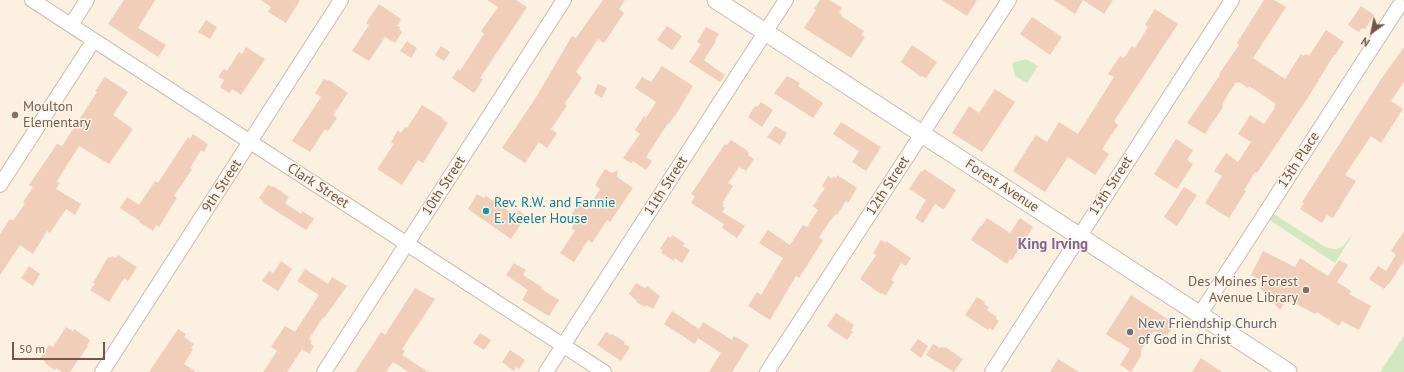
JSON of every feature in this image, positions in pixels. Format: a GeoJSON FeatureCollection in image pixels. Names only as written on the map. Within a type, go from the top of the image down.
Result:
{"type":"FeatureCollection","features":[{"type":"Feature","properties":{"kind":"street","name":"Clark Street"},"geometry":{"type":"LineString","coordinates":[[32,0],[604,372]]}},
{"type":"Feature","properties":{"kind":"street"},"geometry":{"type":"LineString","coordinates":[[71,25],[87,0]]}},
{"type":"Feature","properties":{"kind":"street","name":"9th Street"},"geometry":{"type":"LineString","coordinates":[[102,372],[341,0]]}},
{"type":"Feature","properties":{"kind":"street","name":"10th Street"},"geometry":{"type":"LineString","coordinates":[[324,372],[564,0]]}},
{"type":"Feature","properties":{"kind":"street","name":"Forest Avenue"},"geometry":{"type":"LineString","coordinates":[[716,0],[1288,372]]}},
{"type":"Feature","properties":{"kind":"street","name":"11th Street"},"geometry":{"type":"LineString","coordinates":[[546,372],[786,0]]}},
{"type":"Feature","properties":{"kind":"street","name":"12th Street"},"geometry":{"type":"LineString","coordinates":[[767,372],[1009,0]]}},
{"type":"Feature","properties":{"kind":"street","name":"13th Street"},"geometry":{"type":"LineString","coordinates":[[992,372],[1069,253],[1078,236],[1232,0]]}},
{"type":"Feature","properties":{"kind":"street","name":"13th Place"},"geometry":{"type":"LineString","coordinates":[[1200,314],[1397,5]]}},
{"type":"Feature","properties":{"kind":"street"},"geometry":{"type":"LineString","coordinates":[[0,185],[94,40]]}},
{"type":"Feature","properties":{"kind":"green space"},"geometry":{"type":"Polygon","coordinates":[[[1026,59],[1038,66],[1027,83],[1015,76],[1012,63],[1026,59]]]}},
{"type":"Feature","properties":{"kind":"green space"},"geometry":{"type":"Polygon","coordinates":[[[1271,214],[1274,214],[1328,248],[1336,249],[1342,247],[1353,234],[1335,263],[1268,219],[1271,214]]]}},
{"type":"Feature","properties":{"kind":"green space"},"geometry":{"type":"Polygon","coordinates":[[[1404,336],[1404,372],[1380,372],[1404,336]]]}},
{"type":"Feature","properties":{"kind":"building"},"geometry":{"type":"Polygon","coordinates":[[[124,0],[155,0],[138,28],[166,45],[158,57],[108,24],[124,0]]]}},
{"type":"Feature","properties":{"kind":"building"},"geometry":{"type":"Polygon","coordinates":[[[261,0],[300,0],[286,23],[268,12],[271,7],[261,0]]]}},
{"type":"Feature","properties":{"kind":"building"},"geometry":{"type":"Polygon","coordinates":[[[487,0],[516,0],[527,7],[480,78],[483,79],[474,93],[452,78],[458,69],[460,71],[484,34],[481,31],[498,7],[487,0]]]}},
{"type":"Feature","properties":{"kind":"building"},"geometry":{"type":"Polygon","coordinates":[[[603,0],[625,0],[619,9],[624,13],[604,43],[598,39],[576,72],[582,78],[565,103],[567,106],[551,129],[557,133],[547,148],[539,142],[525,163],[502,148],[535,99],[572,36],[576,38],[603,0]]]}},
{"type":"Feature","properties":{"kind":"building"},"geometry":{"type":"Polygon","coordinates":[[[820,0],[830,0],[842,8],[839,13],[842,15],[841,16],[864,31],[861,35],[865,37],[851,58],[804,28],[816,10],[814,9],[820,0]]]}},
{"type":"Feature","properties":{"kind":"building"},"geometry":{"type":"Polygon","coordinates":[[[942,0],[977,0],[967,16],[942,0]]]}},
{"type":"Feature","properties":{"kind":"building"},"geometry":{"type":"Polygon","coordinates":[[[1054,0],[1083,0],[1075,14],[1054,0]]]}},
{"type":"Feature","properties":{"kind":"building"},"geometry":{"type":"Polygon","coordinates":[[[1083,0],[1113,0],[1104,14],[1083,0]]]}},
{"type":"Feature","properties":{"kind":"building"},"geometry":{"type":"Polygon","coordinates":[[[1264,0],[1274,0],[1286,7],[1253,58],[1285,79],[1301,54],[1304,56],[1305,54],[1309,56],[1326,30],[1344,42],[1257,173],[1255,172],[1244,190],[1246,191],[1229,218],[1205,203],[1222,176],[1214,171],[1226,153],[1238,162],[1251,142],[1238,134],[1250,115],[1264,124],[1275,108],[1274,107],[1276,104],[1249,86],[1248,88],[1239,82],[1236,82],[1225,99],[1222,106],[1223,107],[1205,134],[1187,123],[1239,45],[1237,43],[1264,0]]]}},
{"type":"Feature","properties":{"kind":"building"},"geometry":{"type":"Polygon","coordinates":[[[379,4],[401,19],[397,26],[400,27],[399,29],[402,32],[395,43],[385,37],[369,61],[352,51],[369,25],[366,23],[379,4]]]}},
{"type":"Feature","properties":{"kind":"building"},"geometry":{"type":"Polygon","coordinates":[[[1361,6],[1374,15],[1365,29],[1362,28],[1359,32],[1348,25],[1361,6]]]}},
{"type":"Feature","properties":{"kind":"building"},"geometry":{"type":"Polygon","coordinates":[[[1155,9],[1178,24],[1114,121],[1118,125],[1102,149],[1109,154],[1095,175],[1068,157],[1045,192],[1013,171],[1036,135],[1047,142],[1059,122],[1078,134],[1114,77],[1108,74],[1120,56],[1124,58],[1132,46],[1135,48],[1148,27],[1145,25],[1155,9]]]}},
{"type":"Feature","properties":{"kind":"building"},"geometry":{"type":"Polygon","coordinates":[[[1032,17],[1062,37],[1050,55],[1020,34],[1032,17]]]}},
{"type":"Feature","properties":{"kind":"building"},"geometry":{"type":"Polygon","coordinates":[[[206,20],[217,27],[210,39],[198,32],[206,20]]]}},
{"type":"Feature","properties":{"kind":"building"},"geometry":{"type":"Polygon","coordinates":[[[667,26],[682,36],[672,50],[657,40],[667,26]]]}},
{"type":"Feature","properties":{"kind":"building"},"geometry":{"type":"Polygon","coordinates":[[[706,27],[719,34],[704,60],[725,75],[720,82],[689,62],[701,44],[697,42],[706,27]]]}},
{"type":"Feature","properties":{"kind":"building"},"geometry":{"type":"Polygon","coordinates":[[[407,41],[417,48],[411,58],[400,51],[407,41]]]}},
{"type":"Feature","properties":{"kind":"building"},"geometry":{"type":"Polygon","coordinates":[[[912,45],[937,62],[926,78],[921,77],[901,62],[912,45]]]}},
{"type":"Feature","properties":{"kind":"building"},"geometry":{"type":"Polygon","coordinates":[[[441,46],[450,52],[444,61],[435,55],[441,46]]]}},
{"type":"Feature","properties":{"kind":"building"},"geometry":{"type":"Polygon","coordinates":[[[246,47],[265,59],[241,95],[232,89],[229,93],[220,87],[224,80],[218,77],[224,69],[227,71],[239,52],[242,54],[246,47]]]}},
{"type":"Feature","properties":{"kind":"building"},"geometry":{"type":"Polygon","coordinates":[[[1404,47],[1404,82],[1391,101],[1403,109],[1381,143],[1371,136],[1345,175],[1356,181],[1333,218],[1327,215],[1322,223],[1300,209],[1304,203],[1302,202],[1382,78],[1404,47]]]}},
{"type":"Feature","properties":{"kind":"building"},"geometry":{"type":"Polygon","coordinates":[[[662,66],[693,86],[675,116],[669,124],[668,123],[646,157],[652,161],[646,170],[633,161],[631,163],[623,158],[640,134],[635,130],[644,116],[646,118],[656,102],[635,88],[642,77],[651,82],[662,66]]]}},
{"type":"Feature","properties":{"kind":"building"},"geometry":{"type":"Polygon","coordinates":[[[787,76],[800,83],[798,86],[823,103],[813,118],[774,93],[787,76]]]}},
{"type":"Feature","properties":{"kind":"building"},"geometry":{"type":"Polygon","coordinates":[[[105,77],[128,92],[113,115],[133,129],[109,164],[79,146],[57,181],[60,183],[56,189],[81,204],[75,215],[66,209],[50,233],[47,231],[33,254],[20,245],[0,275],[0,234],[10,219],[14,220],[33,187],[29,185],[57,144],[62,146],[105,77]]]}},
{"type":"Feature","properties":{"kind":"building"},"geometry":{"type":"Polygon","coordinates":[[[324,79],[329,80],[348,93],[333,115],[337,118],[328,131],[325,129],[310,152],[292,141],[321,97],[315,93],[324,79]]]}},
{"type":"Feature","properties":{"kind":"building"},"geometry":{"type":"Polygon","coordinates":[[[598,84],[607,88],[602,98],[594,93],[598,84]]]}},
{"type":"Feature","properties":{"kind":"building"},"geometry":{"type":"Polygon","coordinates":[[[995,89],[1015,102],[982,152],[952,133],[969,106],[979,113],[995,89]]]}},
{"type":"Feature","properties":{"kind":"building"},"geometry":{"type":"Polygon","coordinates":[[[761,102],[773,110],[762,127],[748,117],[755,106],[757,107],[761,102]]]}},
{"type":"Feature","properties":{"kind":"building"},"geometry":{"type":"Polygon","coordinates":[[[422,105],[443,118],[442,119],[448,123],[423,163],[418,160],[402,185],[377,169],[394,144],[391,142],[398,130],[401,133],[405,127],[407,128],[422,105]]]}},
{"type":"Feature","properties":{"kind":"building"},"geometry":{"type":"Polygon","coordinates":[[[841,122],[881,147],[866,171],[852,162],[859,151],[833,134],[841,122]]]}},
{"type":"Feature","properties":{"kind":"building"},"geometry":{"type":"Polygon","coordinates":[[[775,126],[787,133],[780,145],[767,137],[775,126]]]}},
{"type":"Feature","properties":{"kind":"building"},"geometry":{"type":"Polygon","coordinates":[[[193,134],[208,144],[204,152],[201,150],[190,168],[192,169],[174,196],[177,198],[159,227],[156,225],[153,231],[120,208],[127,197],[139,205],[155,181],[158,183],[188,137],[190,139],[193,134]]]}},
{"type":"Feature","properties":{"kind":"building"},"geometry":{"type":"Polygon","coordinates":[[[1176,139],[1193,150],[1187,160],[1193,164],[1177,189],[1154,174],[1176,139]]]}},
{"type":"Feature","properties":{"kind":"building"},"geometry":{"type":"Polygon","coordinates":[[[731,140],[748,151],[748,155],[754,159],[746,171],[739,167],[728,183],[733,186],[722,203],[724,204],[722,206],[725,208],[722,212],[745,226],[737,238],[722,228],[724,224],[691,203],[695,196],[691,194],[725,144],[727,145],[731,140]]]}},
{"type":"Feature","properties":{"kind":"building"},"geometry":{"type":"Polygon","coordinates":[[[605,169],[612,173],[618,170],[617,177],[633,188],[610,222],[607,220],[592,243],[588,240],[574,262],[560,253],[575,231],[572,227],[576,221],[570,217],[578,204],[587,210],[600,189],[595,185],[605,169]]]}},
{"type":"Feature","properties":{"kind":"building"},"geometry":{"type":"Polygon","coordinates":[[[924,169],[956,190],[945,208],[943,209],[935,204],[923,223],[915,218],[926,200],[909,189],[924,169]]]}},
{"type":"Feature","properties":{"kind":"building"},"geometry":{"type":"Polygon","coordinates":[[[837,175],[857,188],[848,203],[846,201],[837,215],[836,214],[830,221],[819,237],[823,240],[799,278],[796,276],[770,320],[748,306],[757,292],[761,295],[783,258],[759,243],[768,230],[790,245],[803,225],[807,227],[818,210],[813,206],[825,188],[822,186],[828,176],[832,179],[833,176],[836,178],[837,175]]]}},
{"type":"Feature","properties":{"kind":"building"},"geometry":{"type":"Polygon","coordinates":[[[268,185],[273,186],[289,197],[285,203],[301,214],[302,211],[314,219],[306,230],[262,202],[263,201],[259,198],[268,185]]]}},
{"type":"Feature","properties":{"kind":"building"},"geometry":{"type":"Polygon","coordinates":[[[1184,187],[1197,195],[1177,226],[1164,217],[1184,187]]]}},
{"type":"Feature","properties":{"kind":"building"},"geometry":{"type":"Polygon","coordinates":[[[477,194],[484,198],[486,196],[515,215],[518,210],[526,216],[511,239],[468,209],[477,194]]]}},
{"type":"Feature","properties":{"kind":"building"},"geometry":{"type":"Polygon","coordinates":[[[987,218],[1010,233],[1020,218],[1033,227],[1012,260],[1010,259],[1007,264],[971,240],[987,218]]]}},
{"type":"Feature","properties":{"kind":"building"},"geometry":{"type":"Polygon","coordinates":[[[1404,231],[1404,261],[1384,289],[1369,279],[1378,266],[1386,271],[1396,255],[1391,251],[1404,231]]]}},
{"type":"Feature","properties":{"kind":"building"},"geometry":{"type":"Polygon","coordinates":[[[672,235],[685,243],[683,246],[690,250],[682,263],[675,258],[674,261],[661,253],[663,250],[660,249],[668,236],[671,238],[672,235]]]}},
{"type":"Feature","properties":{"kind":"building"},"geometry":{"type":"Polygon","coordinates":[[[881,240],[886,243],[886,241],[911,258],[906,266],[901,263],[891,280],[894,282],[886,295],[881,294],[860,279],[876,255],[873,253],[881,240]]]}},
{"type":"Feature","properties":{"kind":"building","name":"Des Moines Forest Avenue Library"},"geometry":{"type":"Polygon","coordinates":[[[1263,251],[1295,267],[1300,258],[1328,276],[1339,260],[1348,265],[1337,282],[1351,291],[1349,294],[1371,306],[1359,330],[1342,321],[1339,326],[1317,312],[1315,314],[1287,299],[1280,310],[1260,288],[1265,282],[1251,275],[1263,251]]]}},
{"type":"Feature","properties":{"kind":"building"},"geometry":{"type":"Polygon","coordinates":[[[118,255],[137,267],[128,281],[124,278],[109,302],[90,290],[95,284],[93,283],[108,257],[111,258],[112,256],[116,258],[118,255]]]}},
{"type":"Feature","properties":{"kind":"building"},"geometry":{"type":"Polygon","coordinates":[[[281,261],[292,269],[278,291],[262,281],[269,271],[273,273],[281,261]]]}},
{"type":"Feature","properties":{"kind":"building"},"geometry":{"type":"Polygon","coordinates":[[[514,263],[526,270],[523,275],[542,287],[541,289],[559,300],[549,316],[522,300],[528,290],[506,275],[514,263]]]}},
{"type":"Feature","properties":{"kind":"building"},"geometry":{"type":"Polygon","coordinates":[[[29,266],[40,274],[33,286],[21,278],[29,266]]]}},
{"type":"Feature","properties":{"kind":"building"},"geometry":{"type":"Polygon","coordinates":[[[305,269],[328,284],[332,277],[347,286],[324,318],[323,317],[309,339],[312,341],[310,343],[314,346],[309,354],[302,349],[287,372],[263,372],[277,351],[271,347],[285,326],[295,332],[319,295],[297,281],[305,269]]]}},
{"type":"Feature","properties":{"kind":"building"},"geometry":{"type":"Polygon","coordinates":[[[636,283],[645,288],[647,286],[660,296],[653,309],[636,302],[637,301],[629,294],[636,283]]]}},
{"type":"Feature","properties":{"kind":"building"},"geometry":{"type":"Polygon","coordinates":[[[415,288],[435,299],[402,349],[405,351],[402,355],[428,372],[409,372],[393,362],[386,372],[355,372],[381,332],[385,335],[415,288]]]}},
{"type":"Feature","properties":{"kind":"building","name":"New Friendship Church of God in Christ"},"geometry":{"type":"Polygon","coordinates":[[[1131,295],[1175,324],[1167,336],[1164,334],[1163,336],[1154,331],[1141,350],[1141,356],[1131,372],[1120,365],[1130,349],[1106,334],[1131,295]]]}},
{"type":"Feature","properties":{"kind":"building"},"geometry":{"type":"Polygon","coordinates":[[[977,297],[985,302],[984,304],[989,307],[987,310],[997,317],[996,319],[999,321],[993,330],[990,328],[988,330],[965,315],[977,297]]]}},
{"type":"Feature","properties":{"kind":"building"},"geometry":{"type":"Polygon","coordinates":[[[672,311],[699,329],[703,322],[732,340],[734,336],[749,345],[732,372],[709,372],[721,353],[698,338],[695,344],[664,324],[672,311]]]}},
{"type":"Feature","properties":{"kind":"building"},"geometry":{"type":"Polygon","coordinates":[[[836,313],[854,325],[851,330],[853,332],[847,340],[827,326],[836,313]]]}},
{"type":"Feature","properties":{"kind":"building"},"geometry":{"type":"Polygon","coordinates":[[[66,327],[73,331],[74,329],[90,340],[87,345],[88,346],[70,372],[62,372],[56,368],[55,370],[40,358],[49,345],[53,347],[66,327]]]}},
{"type":"Feature","properties":{"kind":"building"},"geometry":{"type":"Polygon","coordinates":[[[178,329],[186,334],[184,337],[194,344],[191,348],[193,349],[184,364],[196,372],[149,372],[178,329]]]}},
{"type":"Feature","properties":{"kind":"building"},"geometry":{"type":"Polygon","coordinates":[[[606,332],[625,342],[624,344],[630,347],[621,361],[597,345],[606,332]]]}},
{"type":"Feature","properties":{"kind":"building"},"geometry":{"type":"Polygon","coordinates":[[[480,333],[491,340],[484,350],[473,343],[480,333]]]}},
{"type":"Feature","properties":{"kind":"building"},"geometry":{"type":"Polygon","coordinates":[[[918,339],[928,346],[921,358],[910,350],[918,339]]]}},
{"type":"Feature","properties":{"kind":"building"},"geometry":{"type":"Polygon","coordinates":[[[933,344],[940,348],[945,347],[963,359],[954,372],[926,355],[933,344]]]}},
{"type":"Feature","properties":{"kind":"building"},"geometry":{"type":"Polygon","coordinates":[[[510,350],[525,360],[519,369],[516,367],[514,371],[502,362],[510,350]]]}},
{"type":"Feature","properties":{"kind":"building"},"geometry":{"type":"Polygon","coordinates":[[[1201,358],[1222,372],[1192,372],[1201,358]]]}},
{"type":"Feature","properties":{"kind":"building"},"geometry":{"type":"Polygon","coordinates":[[[1058,359],[1079,372],[1050,372],[1058,359]]]}},
{"type":"Feature","properties":{"kind":"place","name":"Moulton Elementary"},"geometry":{"type":"Point","coordinates":[15,115]}},
{"type":"Feature","properties":{"kind":"place","name":"Rev. R.W. and Fannie E. Keeler House"},"geometry":{"type":"Point","coordinates":[486,211]}},
{"type":"Feature","properties":{"kind":"place","name":"Des Moines Forest Avenue Library"},"geometry":{"type":"Point","coordinates":[1306,290]}},
{"type":"Feature","properties":{"kind":"place","name":"New Friendship Church of God in Christ"},"geometry":{"type":"Point","coordinates":[1130,332]}},
{"type":"Feature","properties":{"kind":"district","name":"King Irving"},"geometry":{"type":"Point","coordinates":[1053,245]}}]}
